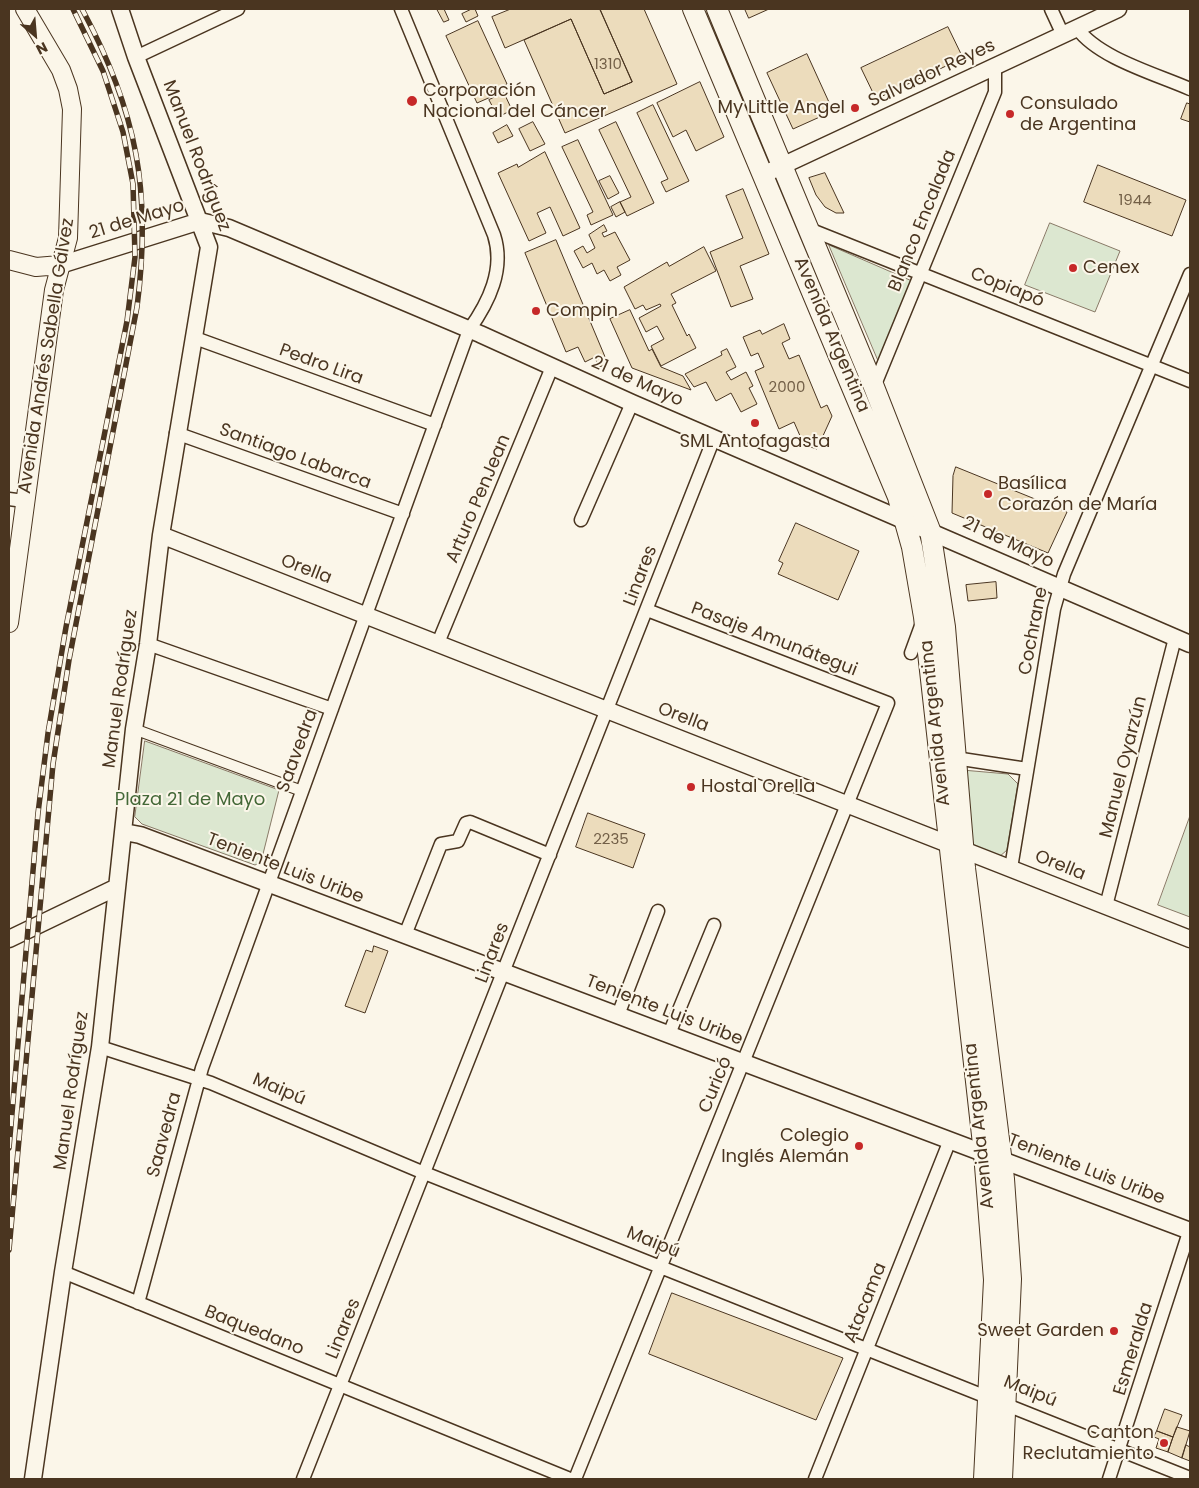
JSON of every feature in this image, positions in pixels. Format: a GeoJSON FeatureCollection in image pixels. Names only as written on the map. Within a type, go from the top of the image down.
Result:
{"type":"FeatureCollection","features":[{"type":"Feature","properties":{"kind":"main road","name":"Avenida Andrés Sabella Gálvez"},"geometry":{"type":"LineString","coordinates":[[9,624],[16,500],[54,290],[68,238],[72,109],[68,89],[61,70],[25,9]]}},
{"type":"Feature","properties":{"kind":"main road","name":"Avenida Argentina"},"geometry":{"type":"LineString","coordinates":[[693,9],[860,403],[898,497],[905,521],[924,618],[956,847],[993,1156],[1011,1278],[997,1401],[984,1479]]}},
{"type":"Feature","properties":{"kind":"main road","name":"Avenida Argentina"},"geometry":{"type":"LineString","coordinates":[[717,9],[874,387],[930,530],[944,627],[955,758],[956,847]]}},
{"type":"Feature","properties":{"kind":"main road"},"geometry":{"type":"LineString","coordinates":[[9,260],[36,267],[60,265]]}},
{"type":"Feature","properties":{"kind":"main road","name":"Avenida Argentina"},"geometry":{"type":"LineString","coordinates":[[997,1401],[1002,1479]]}},
{"type":"Feature","properties":{"kind":"street","name":"Manuel Rodríguez"},"geometry":{"type":"LineString","coordinates":[[33,1479],[100,1047],[115,888],[124,832],[134,730],[148,644],[160,535],[209,248],[136,57],[120,9]]}},
{"type":"Feature","properties":{"kind":"street"},"geometry":{"type":"LineString","coordinates":[[136,57],[238,9]]}},
{"type":"Feature","properties":{"kind":"street","name":"Saavedra"},"geometry":{"type":"LineString","coordinates":[[138,1303],[199,1078],[469,330],[476,320],[497,275],[497,245],[401,9]]}},
{"type":"Feature","properties":{"kind":"street"},"geometry":{"type":"LineString","coordinates":[[1051,9],[1070,31],[1103,52],[1190,89]]}},
{"type":"Feature","properties":{"kind":"street","name":"Salvador Reyes"},"geometry":{"type":"LineString","coordinates":[[762,175],[1118,9]]}},
{"type":"Feature","properties":{"kind":"street","name":"Blanco Encalada"},"geometry":{"type":"LineString","coordinates":[[874,387],[995,92],[995,66]]}},
{"type":"Feature","properties":{"kind":"street","name":"21 de Mayo"},"geometry":{"type":"LineString","coordinates":[[60,265],[200,221],[229,228],[469,330],[632,403],[905,521],[930,530],[1060,589],[1183,641]]}},
{"type":"Feature","properties":{"kind":"street","name":"Copiapó"},"geometry":{"type":"LineString","coordinates":[[809,229],[921,272],[1190,381]]}},
{"type":"Feature","properties":{"kind":"street","name":"Cochrane"},"geometry":{"type":"LineString","coordinates":[[1011,868],[1054,609],[1064,574],[1190,274]]}},
{"type":"Feature","properties":{"kind":"street","name":"Pedro Lira"},"geometry":{"type":"LineString","coordinates":[[195,338],[435,425]]}},
{"type":"Feature","properties":{"kind":"street","name":"Arturo PenJean"},"geometry":{"type":"LineString","coordinates":[[438,643],[552,367]]}},
{"type":"Feature","properties":{"kind":"street"},"geometry":{"type":"LineString","coordinates":[[581,520],[632,403]]}},
{"type":"Feature","properties":{"kind":"street","name":"Santiago Labarca"},"geometry":{"type":"LineString","coordinates":[[176,433],[402,514]]}},
{"type":"Feature","properties":{"kind":"street","name":"Linares"},"geometry":{"type":"LineString","coordinates":[[303,1479],[714,438]]}},
{"type":"Feature","properties":{"kind":"street","name":"Orella"},"geometry":{"type":"LineString","coordinates":[[160,535],[1190,939]]}},
{"type":"Feature","properties":{"kind":"street","name":"Pasaje Amunátegui"},"geometry":{"type":"LineString","coordinates":[[647,610],[888,703]]}},
{"type":"Feature","properties":{"kind":"street"},"geometry":{"type":"LineString","coordinates":[[911,653],[924,618]]}},
{"type":"Feature","properties":{"kind":"street","name":"Manuel Oyarzún"},"geometry":{"type":"LineString","coordinates":[[1106,906],[1183,641]]}},
{"type":"Feature","properties":{"kind":"street"},"geometry":{"type":"LineString","coordinates":[[148,644],[332,709]]}},
{"type":"Feature","properties":{"kind":"street","name":"Curicó"},"geometry":{"type":"LineString","coordinates":[[575,1479],[888,703]]}},
{"type":"Feature","properties":{"kind":"street"},"geometry":{"type":"LineString","coordinates":[[134,730],[302,791]]}},
{"type":"Feature","properties":{"kind":"street"},"geometry":{"type":"LineString","coordinates":[[955,758],[1028,769]]}},
{"type":"Feature","properties":{"kind":"street"},"geometry":{"type":"LineString","coordinates":[[405,935],[441,844],[458,841],[466,823],[470,822],[550,855]]}},
{"type":"Feature","properties":{"kind":"street","name":"Teniente Luis Uribe"},"geometry":{"type":"LineString","coordinates":[[124,832],[140,835],[1190,1230]]}},
{"type":"Feature","properties":{"kind":"street"},"geometry":{"type":"LineString","coordinates":[[9,939],[115,888]]}},
{"type":"Feature","properties":{"kind":"street"},"geometry":{"type":"LineString","coordinates":[[618,1016],[658,911]]}},
{"type":"Feature","properties":{"kind":"street"},"geometry":{"type":"LineString","coordinates":[[669,1034],[714,925]]}},
{"type":"Feature","properties":{"kind":"street","name":"Maipú"},"geometry":{"type":"LineString","coordinates":[[100,1047],[199,1078],[425,1174],[1190,1478]]}},
{"type":"Feature","properties":{"kind":"street","name":"Atacama"},"geometry":{"type":"LineString","coordinates":[[815,1479],[950,1140]]}},
{"type":"Feature","properties":{"kind":"street","name":"Esmeralda"},"geometry":{"type":"LineString","coordinates":[[1109,1479],[1190,1230]]}},
{"type":"Feature","properties":{"kind":"street","name":"Baquedano"},"geometry":{"type":"LineString","coordinates":[[64,1272],[570,1479]]}},
{"type":"Feature","properties":{"kind":"green space","name":"Cenex"},"geometry":{"type":"Polygon","coordinates":[[[1050,223],[1120,251],[1095,312],[1025,285],[1050,223]]]}},
{"type":"Feature","properties":{"kind":"green space"},"geometry":{"type":"Polygon","coordinates":[[[829,245],[912,281],[881,360],[880,356],[878,360],[829,245]]]}},
{"type":"Feature","properties":{"kind":"green space","name":"Plaza 21 de Mayo"},"geometry":{"type":"Polygon","coordinates":[[[145,741],[279,790],[261,862],[255,865],[142,824],[135,817],[145,741]]]}},
{"type":"Feature","properties":{"kind":"green space"},"geometry":{"type":"Polygon","coordinates":[[[962,770],[1008,774],[1018,784],[1007,850],[999,857],[970,846],[962,770]]]}},
{"type":"Feature","properties":{"kind":"green space"},"geometry":{"type":"Polygon","coordinates":[[[1190,816],[1190,917],[1158,905],[1190,816]]]}},
{"type":"Feature","properties":{"kind":"building"},"geometry":{"type":"Polygon","coordinates":[[[437,9],[444,9],[449,20],[444,22],[437,9]]]}},
{"type":"Feature","properties":{"kind":"building"},"geometry":{"type":"Polygon","coordinates":[[[475,9],[478,16],[466,22],[462,14],[475,9]]]}},
{"type":"Feature","properties":{"kind":"building"},"geometry":{"type":"Polygon","coordinates":[[[511,9],[600,9],[632,82],[604,94],[571,19],[505,48],[492,17],[511,9]]]}},
{"type":"Feature","properties":{"kind":"building"},"geometry":{"type":"Polygon","coordinates":[[[600,9],[644,9],[677,84],[565,133],[524,40],[571,19],[604,94],[632,82],[600,9]]]}},
{"type":"Feature","properties":{"kind":"building"},"geometry":{"type":"Polygon","coordinates":[[[745,9],[769,9],[749,18],[745,9]]]}},
{"type":"Feature","properties":{"kind":"building"},"geometry":{"type":"Polygon","coordinates":[[[478,21],[507,84],[491,91],[493,96],[477,103],[446,36],[478,21]]]}},
{"type":"Feature","properties":{"kind":"building"},"geometry":{"type":"Polygon","coordinates":[[[948,27],[963,58],[876,99],[861,68],[948,27]]]}},
{"type":"Feature","properties":{"kind":"building"},"geometry":{"type":"Polygon","coordinates":[[[807,54],[833,111],[793,129],[767,73],[807,54]]]}},
{"type":"Feature","properties":{"kind":"building"},"geometry":{"type":"Polygon","coordinates":[[[700,82],[724,137],[696,151],[686,130],[673,137],[657,103],[700,82]]]}},
{"type":"Feature","properties":{"kind":"building"},"geometry":{"type":"Polygon","coordinates":[[[504,93],[512,110],[498,117],[489,100],[504,93]]]}},
{"type":"Feature","properties":{"kind":"building"},"geometry":{"type":"Polygon","coordinates":[[[1187,103],[1190,104],[1190,122],[1181,119],[1187,103]]]}},
{"type":"Feature","properties":{"kind":"building"},"geometry":{"type":"Polygon","coordinates":[[[653,105],[689,181],[666,192],[661,182],[668,179],[637,113],[653,105]]]}},
{"type":"Feature","properties":{"kind":"building"},"geometry":{"type":"Polygon","coordinates":[[[533,122],[545,144],[530,151],[519,129],[533,122]]]}},
{"type":"Feature","properties":{"kind":"building"},"geometry":{"type":"Polygon","coordinates":[[[616,122],[654,203],[627,216],[620,202],[631,197],[599,130],[616,122]]]}},
{"type":"Feature","properties":{"kind":"building"},"geometry":{"type":"Polygon","coordinates":[[[507,125],[513,136],[498,143],[493,133],[507,125]]]}},
{"type":"Feature","properties":{"kind":"building"},"geometry":{"type":"Polygon","coordinates":[[[578,140],[613,215],[591,225],[587,215],[593,212],[562,147],[578,140]]]}},
{"type":"Feature","properties":{"kind":"building"},"geometry":{"type":"Polygon","coordinates":[[[545,152],[580,228],[563,236],[550,207],[537,213],[546,233],[529,241],[498,173],[517,164],[518,167],[545,152]]]}},
{"type":"Feature","properties":{"kind":"building"},"geometry":{"type":"Polygon","coordinates":[[[1098,165],[1186,200],[1172,236],[1084,202],[1098,165]]]}},
{"type":"Feature","properties":{"kind":"building"},"geometry":{"type":"Polygon","coordinates":[[[825,173],[844,213],[836,213],[825,207],[816,195],[809,178],[825,173]]]}},
{"type":"Feature","properties":{"kind":"building"},"geometry":{"type":"Polygon","coordinates":[[[610,176],[619,193],[608,199],[599,181],[610,176]]]}},
{"type":"Feature","properties":{"kind":"building"},"geometry":{"type":"Polygon","coordinates":[[[743,189],[769,254],[740,266],[753,299],[731,307],[710,252],[743,238],[726,196],[743,189]]]}},
{"type":"Feature","properties":{"kind":"building"},"geometry":{"type":"Polygon","coordinates":[[[620,202],[625,212],[616,217],[611,207],[620,202]]]}},
{"type":"Feature","properties":{"kind":"building"},"geometry":{"type":"Polygon","coordinates":[[[604,225],[607,231],[602,233],[604,237],[615,232],[630,260],[617,267],[621,275],[610,281],[604,270],[597,274],[592,263],[583,268],[574,251],[583,246],[587,253],[595,248],[589,235],[604,225]]]}},
{"type":"Feature","properties":{"kind":"building"},"geometry":{"type":"Polygon","coordinates":[[[556,240],[608,364],[599,367],[595,357],[585,362],[578,347],[566,352],[525,253],[556,240]]]}},
{"type":"Feature","properties":{"kind":"building"},"geometry":{"type":"Polygon","coordinates":[[[704,247],[716,271],[671,294],[676,303],[672,305],[687,336],[689,334],[696,348],[661,366],[651,346],[664,339],[657,326],[646,332],[639,318],[661,306],[660,304],[646,310],[643,305],[635,309],[624,287],[667,262],[669,266],[704,247]]]}},
{"type":"Feature","properties":{"kind":"building"},"geometry":{"type":"Polygon","coordinates":[[[630,310],[649,351],[652,349],[661,367],[683,376],[691,390],[632,368],[610,319],[630,310]]]}},
{"type":"Feature","properties":{"kind":"building"},"geometry":{"type":"Polygon","coordinates":[[[784,324],[790,339],[782,343],[789,359],[799,355],[821,408],[827,405],[832,416],[817,449],[804,445],[794,422],[779,429],[755,371],[764,367],[758,353],[751,356],[743,337],[760,330],[762,334],[784,324]]]}},
{"type":"Feature","properties":{"kind":"building"},"geometry":{"type":"Polygon","coordinates":[[[727,349],[736,367],[726,372],[731,380],[746,372],[753,386],[749,388],[757,404],[741,412],[731,393],[716,401],[706,382],[694,387],[685,374],[722,355],[721,352],[727,349]]]}},
{"type":"Feature","properties":{"kind":"building","name":"Basílica Corazón de María"},"geometry":{"type":"Polygon","coordinates":[[[956,467],[1067,512],[1048,553],[952,513],[953,476],[956,467]]]}},
{"type":"Feature","properties":{"kind":"building"},"geometry":{"type":"Polygon","coordinates":[[[796,523],[859,551],[838,600],[778,574],[783,563],[779,561],[796,523]]]}},
{"type":"Feature","properties":{"kind":"building"},"geometry":{"type":"Polygon","coordinates":[[[996,582],[997,598],[968,601],[966,585],[996,582]]]}},
{"type":"Feature","properties":{"kind":"building"},"geometry":{"type":"Polygon","coordinates":[[[588,813],[645,834],[633,868],[576,847],[588,813]]]}},
{"type":"Feature","properties":{"kind":"building"},"geometry":{"type":"Polygon","coordinates":[[[374,946],[388,951],[365,1013],[345,1006],[366,950],[372,952],[374,946]]]}},
{"type":"Feature","properties":{"kind":"building"},"geometry":{"type":"Polygon","coordinates":[[[672,1293],[843,1358],[816,1420],[649,1354],[672,1293]]]}},
{"type":"Feature","properties":{"kind":"building"},"geometry":{"type":"Polygon","coordinates":[[[1165,1409],[1182,1415],[1173,1437],[1157,1431],[1165,1409]]]}},
{"type":"Feature","properties":{"kind":"building"},"geometry":{"type":"Polygon","coordinates":[[[1177,1427],[1190,1431],[1182,1458],[1168,1452],[1177,1427]]]}},
{"type":"Feature","properties":{"kind":"building","name":"Canton Reclutamiento"},"geometry":{"type":"Polygon","coordinates":[[[1157,1431],[1173,1437],[1168,1452],[1156,1448],[1159,1439],[1154,1437],[1157,1431]]]}},
{"type":"Feature","properties":{"kind":"building"},"geometry":{"type":"Polygon","coordinates":[[[1186,1445],[1190,1447],[1190,1461],[1182,1458],[1186,1445]]]}},
{"type":"Feature","properties":{"kind":"railway"},"geometry":{"type":"LineString","coordinates":[[9,1148],[38,813],[48,733],[66,627],[127,321],[135,257],[133,184],[123,132],[103,71],[73,9]]}},
{"type":"Feature","properties":{"kind":"railway"},"geometry":{"type":"LineString","coordinates":[[9,1250],[53,764],[69,660],[137,307],[141,265],[141,189],[136,153],[128,118],[101,46],[82,9]]}},
{"type":"Feature","properties":{"kind":"place","name":"Corporación Nacional del Cáncer"},"geometry":{"type":"Point","coordinates":[412,101]}},
{"type":"Feature","properties":{"kind":"place","name":"My Little Angel"},"geometry":{"type":"Point","coordinates":[855,108]}},
{"type":"Feature","properties":{"kind":"place","name":"Consulado de Argentina"},"geometry":{"type":"Point","coordinates":[1010,114]}},
{"type":"Feature","properties":{"kind":"place","name":"Cenex"},"geometry":{"type":"Point","coordinates":[1073,268]}},
{"type":"Feature","properties":{"kind":"place","name":"Compin"},"geometry":{"type":"Point","coordinates":[536,311]}},
{"type":"Feature","properties":{"kind":"place","name":"SML Antofagasta"},"geometry":{"type":"Point","coordinates":[755,423]}},
{"type":"Feature","properties":{"kind":"place","name":"Basílica Corazón de María"},"geometry":{"type":"Point","coordinates":[988,494]}},
{"type":"Feature","properties":{"kind":"place","name":"Hostal Orella"},"geometry":{"type":"Point","coordinates":[691,787]}},
{"type":"Feature","properties":{"kind":"place","name":"Colegio Inglés Alemán"},"geometry":{"type":"Point","coordinates":[859,1146]}},
{"type":"Feature","properties":{"kind":"place","name":"Sweet Garden"},"geometry":{"type":"Point","coordinates":[1114,1331]}},
{"type":"Feature","properties":{"kind":"place","name":"Canton Reclutamiento"},"geometry":{"type":"Point","coordinates":[1164,1443]}}]}
